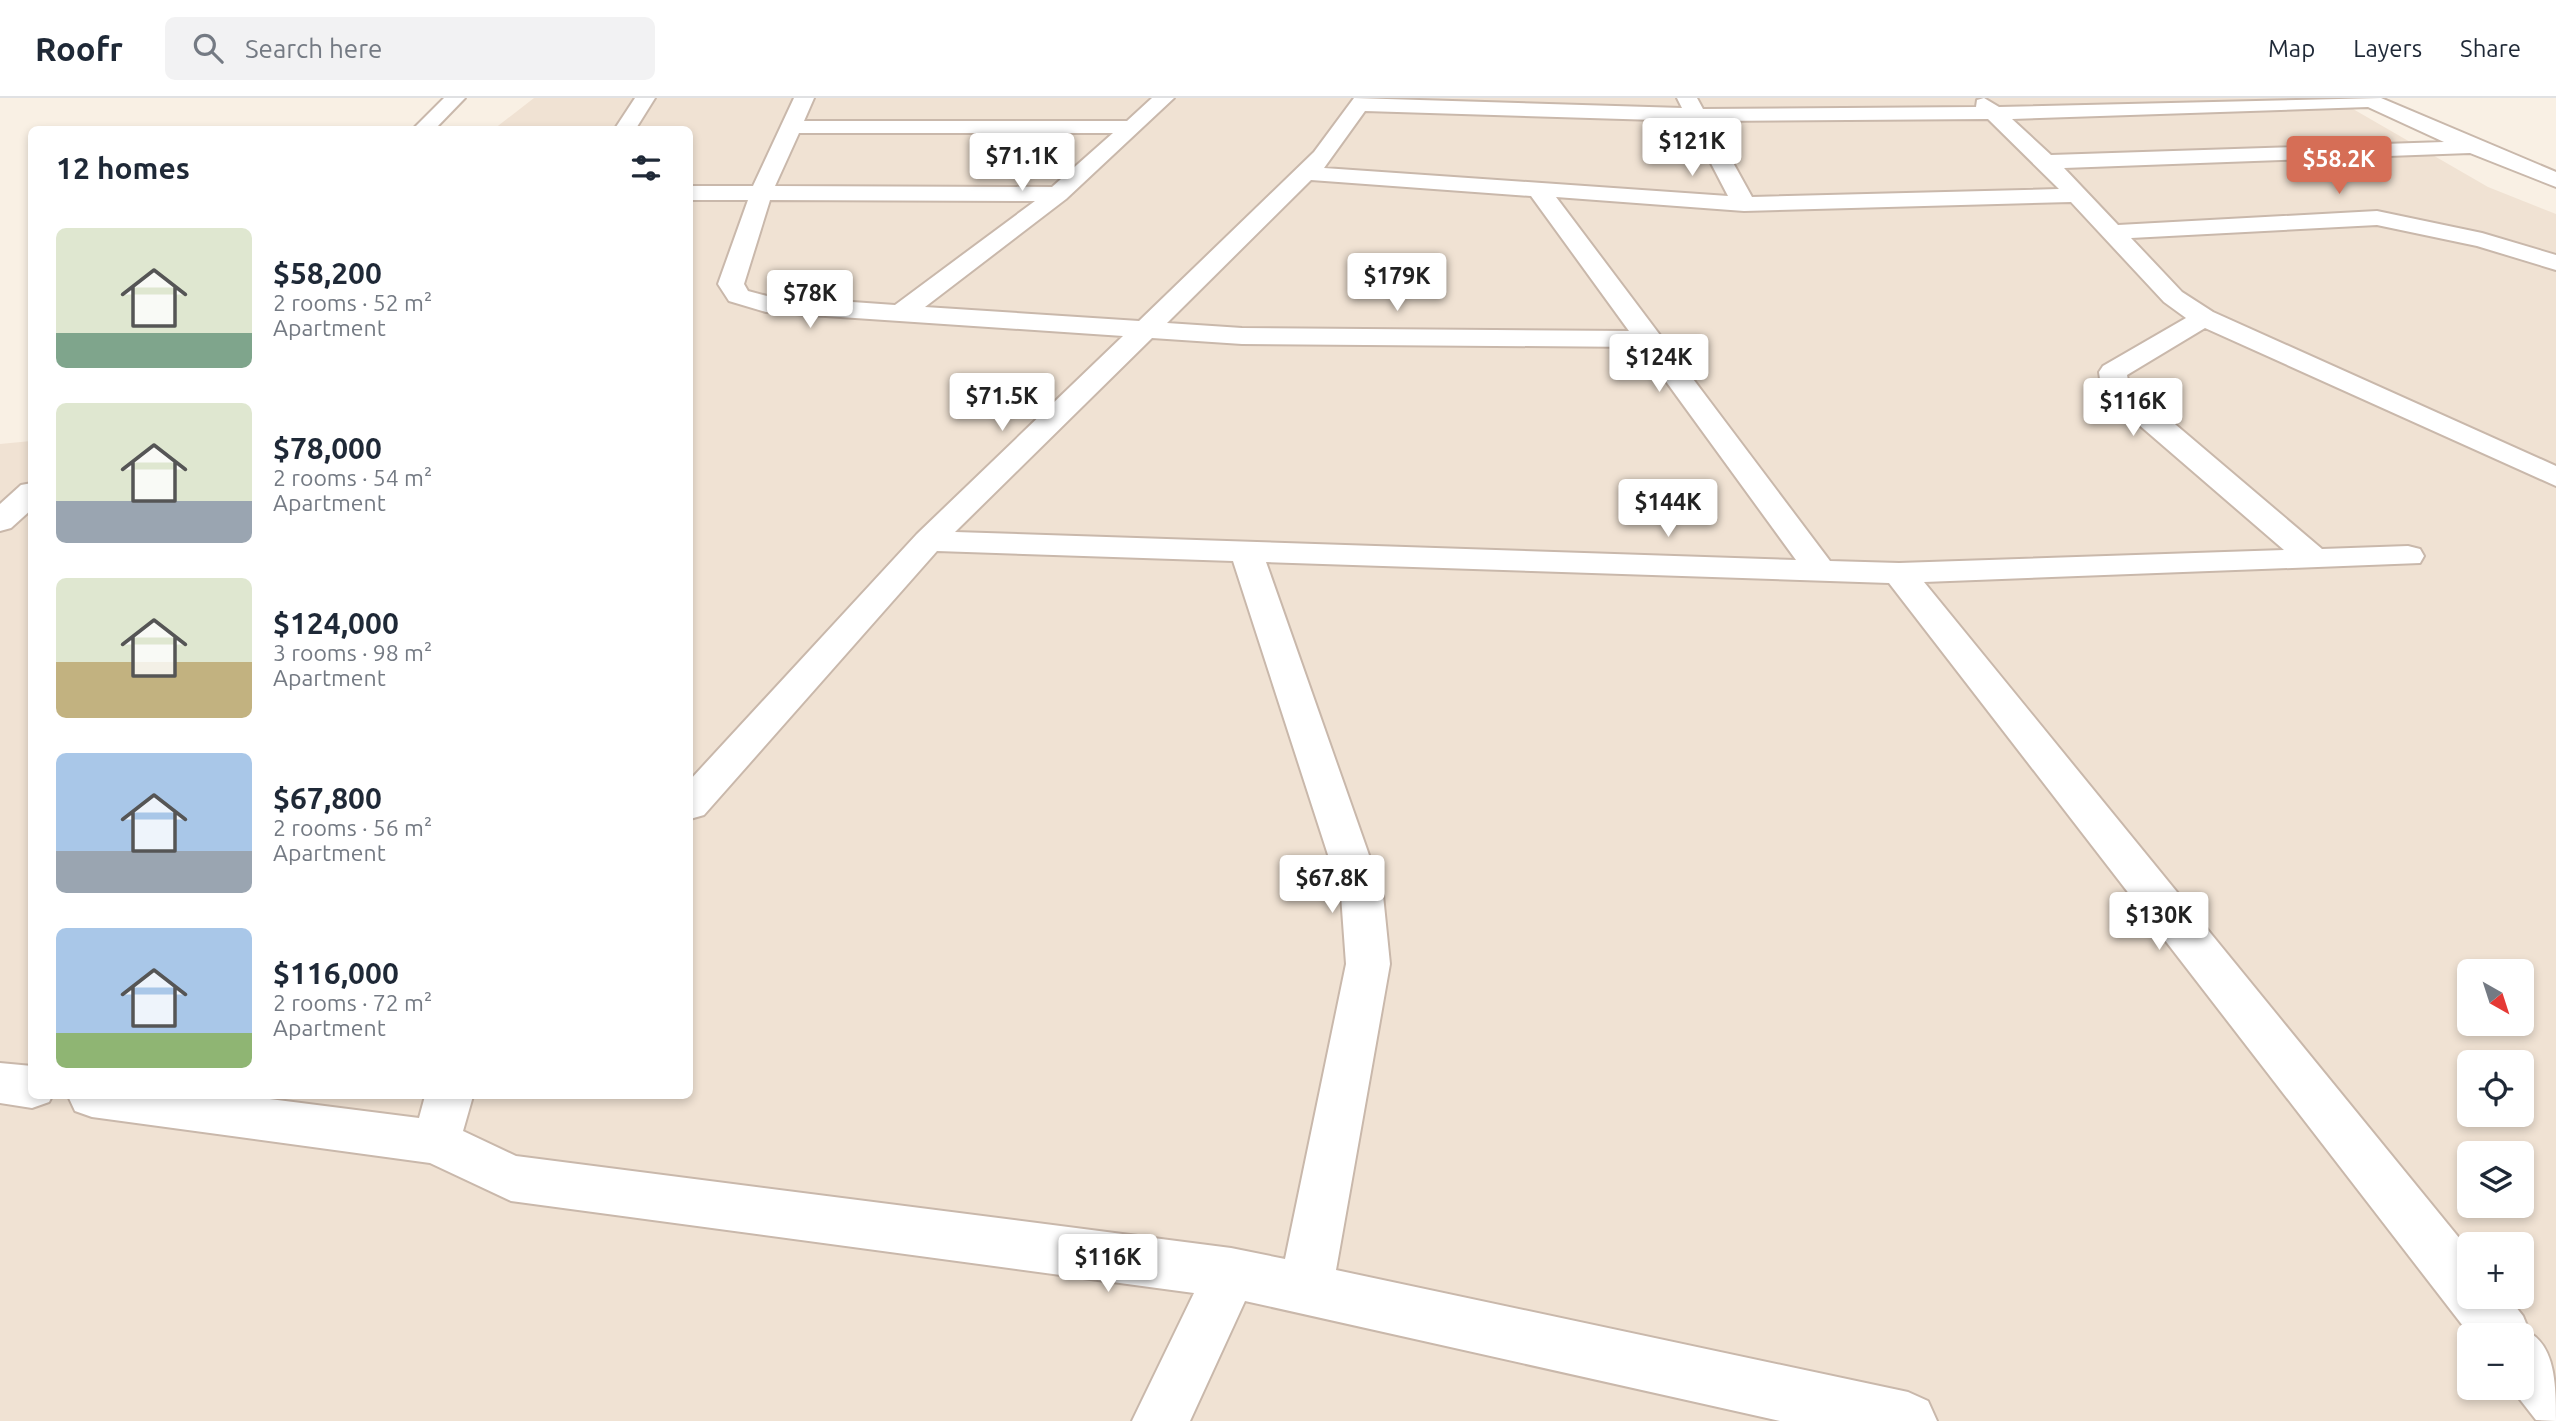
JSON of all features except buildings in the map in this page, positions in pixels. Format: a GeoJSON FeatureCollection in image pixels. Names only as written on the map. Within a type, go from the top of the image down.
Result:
{"type":"FeatureCollection","features":[{"type":"Feature","properties":{"kind":"street"},"geometry":{"type":"LineString","coordinates":[[426,126],[455,98]]}},
{"type":"Feature","properties":{"kind":"street"},"geometry":{"type":"LineString","coordinates":[[627,126],[645,98]]}},
{"type":"Feature","properties":{"kind":"street"},"geometry":{"type":"LineString","coordinates":[[804,98],[762,191],[731,284],[738,296],[766,304],[1242,336],[1648,339]]}},
{"type":"Feature","properties":{"kind":"street"},"geometry":{"type":"LineString","coordinates":[[901,313],[989,244],[1059,194],[1164,98]]}},
{"type":"Feature","properties":{"kind":"street"},"geometry":{"type":"LineString","coordinates":[[693,802],[928,541],[1306,173],[1362,102],[1692,107],[1985,106],[2368,99],[2473,147],[2556,180]]}},
{"type":"Feature","properties":{"kind":"street"},"geometry":{"type":"LineString","coordinates":[[1985,106],[2046,162],[2173,297],[2204,318],[2556,477]]}},
{"type":"Feature","properties":{"kind":"street"},"geometry":{"type":"LineString","coordinates":[[1692,107],[1744,204]]}},
{"type":"Feature","properties":{"kind":"street"},"geometry":{"type":"LineString","coordinates":[[791,127],[1133,127]]}},
{"type":"Feature","properties":{"kind":"street"},"geometry":{"type":"LineString","coordinates":[[2046,162],[2473,147]]}},
{"type":"Feature","properties":{"kind":"street"},"geometry":{"type":"LineString","coordinates":[[1306,173],[1744,204],[2077,195]]}},
{"type":"Feature","properties":{"kind":"street"},"geometry":{"type":"LineString","coordinates":[[1537,188],[1821,571]]}},
{"type":"Feature","properties":{"kind":"street"},"geometry":{"type":"LineString","coordinates":[[693,193],[762,191],[1059,194]]}},
{"type":"Feature","properties":{"kind":"street"},"geometry":{"type":"LineString","coordinates":[[2112,232],[2377,218],[2482,240],[2556,263]]}},
{"type":"Feature","properties":{"kind":"street"},"geometry":{"type":"LineString","coordinates":[[2204,318],[2113,372],[2115,386],[2126,399],[2314,559]]}},
{"type":"Feature","properties":{"kind":"street"},"geometry":{"type":"LineString","coordinates":[[0,521],[28,496]]}},
{"type":"Feature","properties":{"kind":"street"},"geometry":{"type":"LineString","coordinates":[[928,541],[1899,573],[2408,556]]}},
{"type":"Feature","properties":{"kind":"street"},"geometry":{"type":"LineString","coordinates":[[1246,551],[1362,895],[1368,964],[1306,1288]]}},
{"type":"Feature","properties":{"kind":"street"},"geometry":{"type":"LineString","coordinates":[[1899,573],[2457,1276]]}},
{"type":"Feature","properties":{"kind":"street"},"geometry":{"type":"LineString","coordinates":[[0,1083],[28,1086]]}},
{"type":"Feature","properties":{"kind":"street"},"geometry":{"type":"LineString","coordinates":[[138,1099],[442,1119],[510,1178],[1231,1273],[1908,1421]]}},
{"type":"Feature","properties":{"kind":"street"},"geometry":{"type":"LineString","coordinates":[[1161,1421],[1231,1273]]}},
{"type":"Feature","properties":{"kind":"street"},"geometry":{"type":"LineString","coordinates":[[2483,1309],[2495,1323]]}},
{"type":"Feature","properties":{"kind":"street"},"geometry":{"type":"LineString","coordinates":[[2534,1372],[2556,1400]]}},
{"type":"Feature","properties":{"kind":"shaded area"},"geometry":{"type":"Polygon","coordinates":[[[534,98],[2334,98],[2488,187],[2556,214],[2556,1421],[0,1421],[0,444],[28,441],[28,1099],[693,1099],[693,126],[498,126],[534,98]]]}}]}
